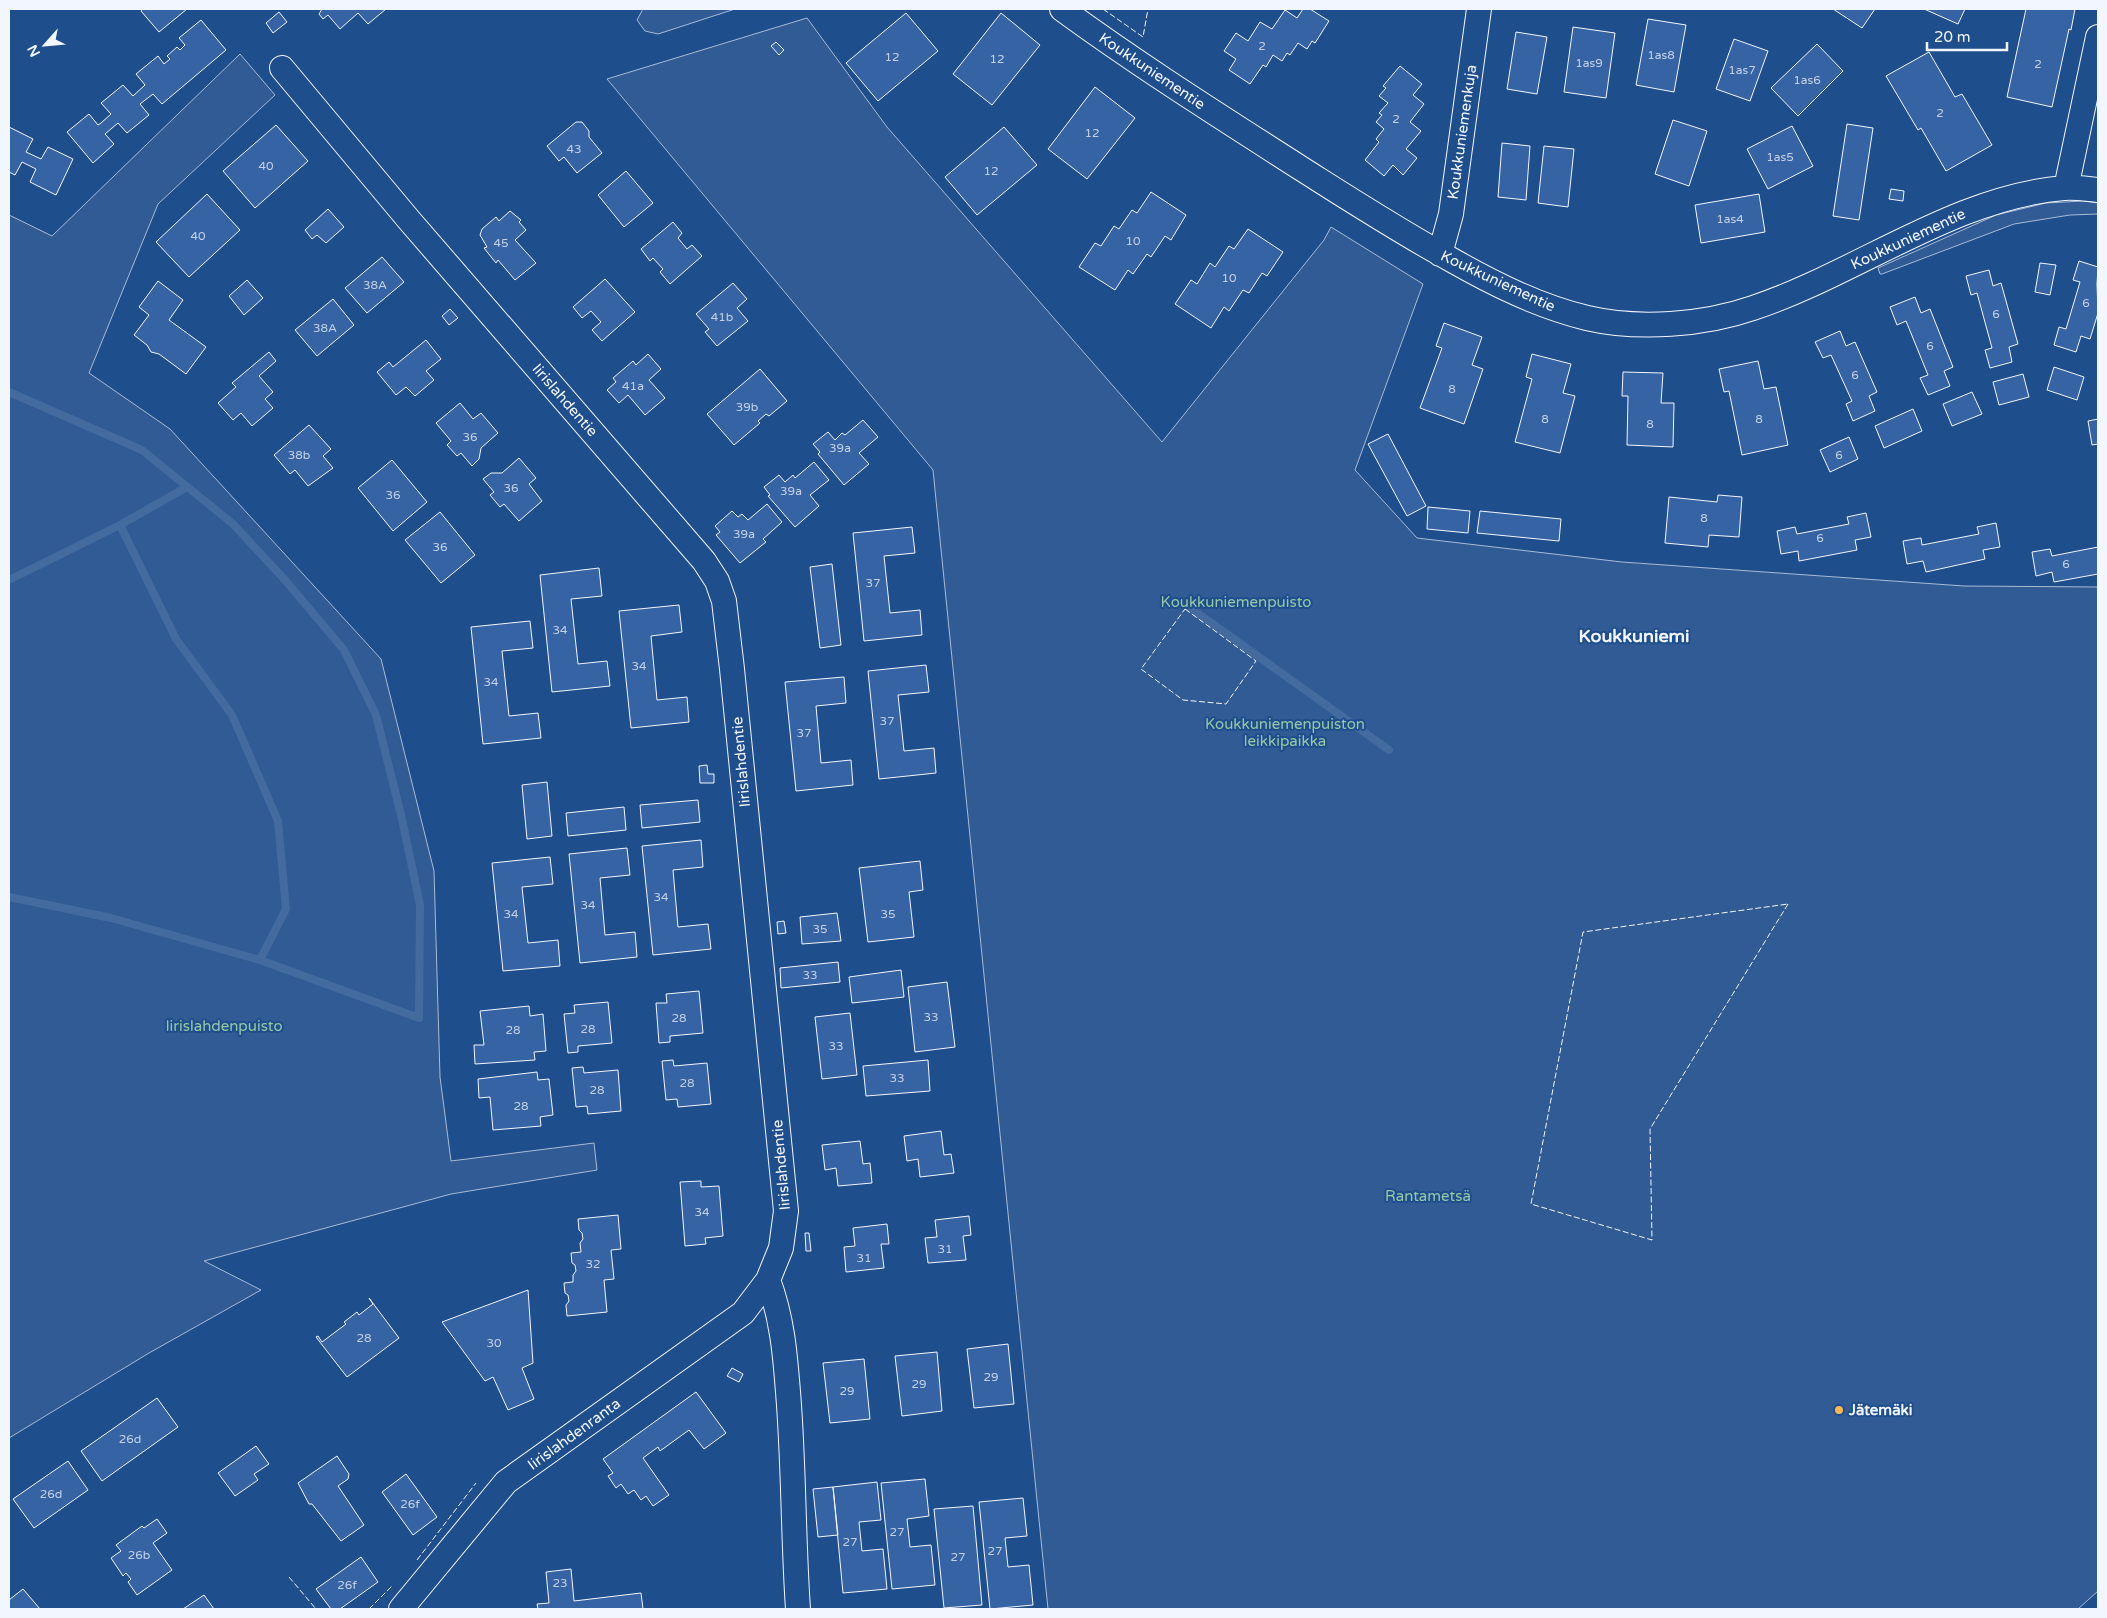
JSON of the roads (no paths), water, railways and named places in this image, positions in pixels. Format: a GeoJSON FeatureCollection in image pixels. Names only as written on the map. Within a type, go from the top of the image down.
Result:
{"type":"FeatureCollection","features":[{"type":"Feature","properties":{"kind":"street","name":"Koukkuniementie"},"geometry":{"type":"LineString","coordinates":[[1062,9],[1146,69],[1389,225],[1476,274],[1542,305],[1590,319],[1657,324],[1697,321],[1753,308],[1791,293],[1966,212],[2002,198],[2066,188],[2098,190]]}},
{"type":"Feature","properties":{"kind":"street","name":"Koukkuniemenkuja"},"geometry":{"type":"LineString","coordinates":[[1440,254],[1451,214],[1479,9]]}},
{"type":"Feature","properties":{"kind":"street"},"geometry":{"type":"LineString","coordinates":[[2066,188],[2098,37]]}},
{"type":"Feature","properties":{"kind":"street","name":"Iirislahdentie"},"geometry":{"type":"LineString","coordinates":[[282,68],[409,220],[704,560],[717,581],[724,601],[732,669],[786,1211],[781,1248],[768,1280]]}},
{"type":"Feature","properties":{"kind":"street"},"geometry":{"type":"LineString","coordinates":[[768,1280],[777,1304],[783,1335],[793,1445],[798,1609]]}},
{"type":"Feature","properties":{"kind":"street","name":"Iirislahdenranta"},"geometry":{"type":"LineString","coordinates":[[401,1609],[506,1482],[743,1312],[768,1280]]}},
{"type":"Feature","properties":{"kind":"waterway"},"geometry":{"type":"LineString","coordinates":[[9,392],[142,450],[233,524],[285,580],[344,650],[376,715],[402,819],[420,905],[419,1018],[260,960],[111,918],[9,897]]}},
{"type":"Feature","properties":{"kind":"waterway"},"geometry":{"type":"LineString","coordinates":[[187,487],[120,525],[176,639],[232,715],[278,821],[286,909],[260,960]]}},
{"type":"Feature","properties":{"kind":"waterway"},"geometry":{"type":"LineString","coordinates":[[9,580],[120,525]]}},
{"type":"Feature","properties":{"kind":"waterway"},"geometry":{"type":"LineString","coordinates":[[1185,604],[1389,750]]}},
{"type":"Feature","properties":{"kind":"place","name":"Jätemäki"},"geometry":{"type":"Point","coordinates":[1839,1410]}},
{"type":"Feature","properties":{"kind":"district","name":"Koukkuniemi"},"geometry":{"type":"Point","coordinates":[1634,636]}},
{"type":"Feature","properties":{"kind":"park label","name":"Koukkuniemenpuisto"},"geometry":{"type":"Point","coordinates":[1236,602]}},
{"type":"Feature","properties":{"kind":"park label","name":"Koukkuniemenpuiston leikkipaikka"},"geometry":{"type":"Point","coordinates":[1285,732]}},
{"type":"Feature","properties":{"kind":"park label","name":"Iirislahdenpuisto"},"geometry":{"type":"Point","coordinates":[224,1026]}},
{"type":"Feature","properties":{"kind":"park label","name":"Rantametsä"},"geometry":{"type":"Point","coordinates":[1428,1196]}}]}
